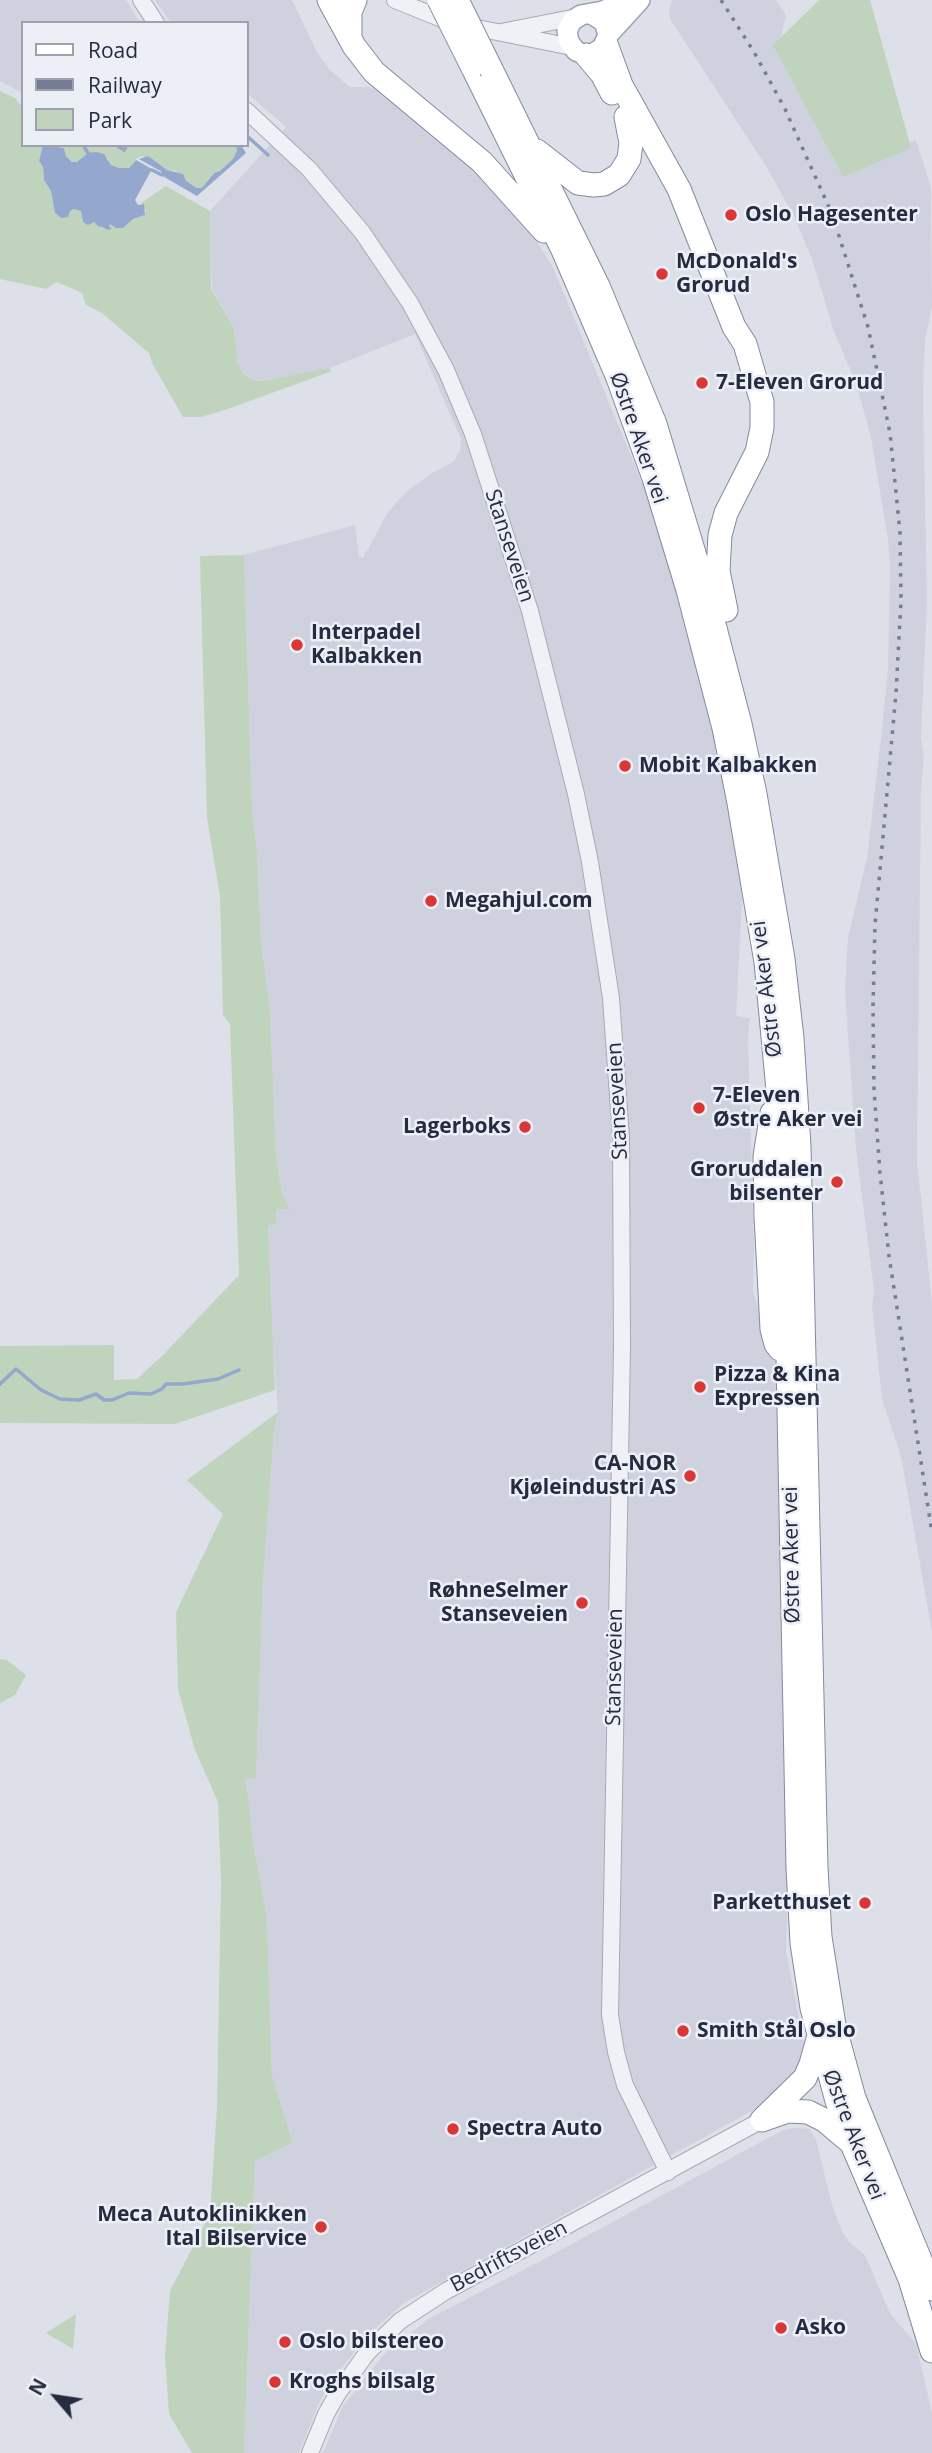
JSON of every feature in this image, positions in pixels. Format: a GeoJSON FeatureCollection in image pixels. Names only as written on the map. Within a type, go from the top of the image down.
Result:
{"type":"FeatureCollection","features":[{"type":"Feature","properties":{"kind":"highway"},"geometry":{"type":"LineString","coordinates":[[329,0],[351,38],[393,90],[482,162],[563,250]]}},
{"type":"Feature","properties":{"kind":"highway"},"geometry":{"type":"LineString","coordinates":[[351,38],[350,12],[355,0]]}},
{"type":"Feature","properties":{"kind":"highway","name":"Østre Aker vei"},"geometry":{"type":"LineString","coordinates":[[439,0],[529,144],[598,286],[654,424],[692,541],[740,724],[774,899],[796,1090],[804,1313],[816,1868],[822,1949],[834,2025],[854,2098],[932,2289]]}},
{"type":"Feature","properties":{"kind":"highway","name":"Østre Aker vei"},"geometry":{"type":"LineString","coordinates":[[457,0],[482,69],[618,378],[654,478],[688,590],[724,728],[766,962],[778,1090],[768,1129],[765,1156],[769,1291],[773,1337],[788,1359],[799,1894],[807,1975],[818,2036],[836,2101],[910,2279],[932,2351]]}},
{"type":"Feature","properties":{"kind":"highway"},"geometry":{"type":"LineString","coordinates":[[593,45],[602,74],[670,195],[690,221]]}},
{"type":"Feature","properties":{"kind":"highway"},"geometry":{"type":"LineString","coordinates":[[593,45],[613,67],[679,189],[734,327],[745,344],[762,402],[760,441],[752,464],[726,513],[720,535],[718,559],[721,592],[736,662],[740,724]]}},
{"type":"Feature","properties":{"kind":"highway"},"geometry":{"type":"LineString","coordinates":[[529,144],[578,183],[594,186],[604,184],[619,175],[629,159],[631,143],[626,117]]}},
{"type":"Feature","properties":{"kind":"highway"},"geometry":{"type":"LineString","coordinates":[[762,2120],[805,2078],[818,2036]]}},
{"type":"Feature","properties":{"kind":"highway"},"geometry":{"type":"LineString","coordinates":[[762,2120],[788,2111],[808,2112],[832,2126],[852,2144]]}},
{"type":"Feature","properties":{"kind":"main road"},"geometry":{"type":"LineString","coordinates":[[593,45],[567,37],[567,31],[584,15],[627,0]]}},
{"type":"Feature","properties":{"kind":"main road"},"geometry":{"type":"LineString","coordinates":[[593,45],[639,0]]}},
{"type":"Feature","properties":{"kind":"main road"},"geometry":{"type":"LineString","coordinates":[[584,15],[604,22],[593,45]]}},
{"type":"Feature","properties":{"kind":"street"},"geometry":{"type":"LineString","coordinates":[[141,0],[155,21]]}},
{"type":"Feature","properties":{"kind":"street"},"geometry":{"type":"LineString","coordinates":[[395,0],[432,17],[521,39],[593,45]]}},
{"type":"Feature","properties":{"kind":"street"},"geometry":{"type":"LineString","coordinates":[[499,32],[584,15]]}},
{"type":"Feature","properties":{"kind":"street","name":"Stanseveien"},"geometry":{"type":"LineString","coordinates":[[248,112],[309,169],[362,232],[410,303],[446,370],[473,434],[530,611],[580,817],[611,998],[621,1138],[622,1348],[610,2015],[625,2085],[668,2172]]}},
{"type":"Feature","properties":{"kind":"street","name":"Bedriftsveien"},"geometry":{"type":"LineString","coordinates":[[310,2453],[338,2393],[367,2353],[400,2321],[446,2291],[762,2120]]}},
{"type":"Feature","properties":{"kind":"shaded area"},"geometry":{"type":"Polygon","coordinates":[[[0,0],[126,0],[139,21],[21,21],[21,92],[0,81],[0,0]]]}},
{"type":"Feature","properties":{"kind":"shaded area"},"geometry":{"type":"Polygon","coordinates":[[[155,0],[292,0],[317,52],[330,70],[350,87],[370,87],[382,93],[489,182],[534,237],[551,264],[653,509],[677,590],[719,758],[743,882],[736,1016],[750,1018],[748,1038],[753,1292],[761,1315],[764,1342],[777,1366],[788,1876],[786,1951],[804,2043],[804,2058],[793,2080],[757,2108],[404,2303],[370,2333],[332,2380],[318,2405],[299,2453],[244,2453],[255,2161],[293,2143],[272,2075],[267,1918],[253,1841],[246,1778],[256,1777],[263,1583],[274,1431],[278,1412],[268,1225],[275,1209],[290,1208],[282,1194],[276,1154],[270,1010],[261,940],[252,808],[244,555],[355,525],[359,556],[363,558],[388,512],[407,491],[453,462],[460,451],[461,439],[415,334],[325,370],[265,381],[253,380],[244,373],[238,364],[234,328],[212,289],[210,211],[286,127],[248,94],[248,21],[170,21],[155,0]]]}},
{"type":"Feature","properties":{"kind":"shaded area"},"geometry":{"type":"Polygon","coordinates":[[[673,0],[776,0],[786,15],[780,42],[837,167],[916,140],[931,188],[932,307],[925,340],[923,392],[927,602],[921,738],[924,756],[921,792],[917,1161],[932,1303],[932,1632],[901,1456],[882,1399],[872,1305],[874,1290],[856,1150],[845,990],[848,937],[867,858],[888,669],[888,539],[871,437],[856,383],[833,329],[812,259],[793,214],[766,166],[670,19],[669,10],[673,0]]]}},
{"type":"Feature","properties":{"kind":"shaded area"},"geometry":{"type":"Polygon","coordinates":[[[809,2129],[816,2139],[831,2201],[842,2232],[851,2244],[865,2255],[890,2313],[916,2344],[932,2413],[932,2453],[323,2453],[343,2406],[384,2354],[430,2318],[783,2130],[809,2129]]]}},
{"type":"Feature","properties":{"kind":"green space"},"geometry":{"type":"Polygon","coordinates":[[[819,0],[870,0],[911,148],[843,177],[773,45],[819,0]]]}},
{"type":"Feature","properties":{"kind":"green space"},"geometry":{"type":"Polygon","coordinates":[[[0,91],[15,98],[21,106],[21,147],[42,147],[39,161],[43,167],[44,180],[51,191],[55,213],[61,218],[73,209],[81,211],[83,222],[94,222],[103,229],[109,227],[110,223],[116,228],[123,228],[133,219],[145,215],[146,211],[141,203],[166,186],[210,211],[211,289],[234,328],[238,364],[244,374],[253,380],[265,381],[329,368],[332,371],[228,409],[201,417],[183,417],[149,353],[102,313],[86,305],[82,293],[57,282],[46,289],[0,279],[0,91]]]}},
{"type":"Feature","properties":{"kind":"green space"},"geometry":{"type":"Polygon","coordinates":[[[62,147],[236,147],[237,151],[234,159],[220,171],[213,173],[203,188],[197,188],[176,171],[167,170],[143,156],[137,158],[129,168],[119,168],[111,165],[108,158],[88,153],[77,162],[72,162],[66,156],[62,147]]]}},
{"type":"Feature","properties":{"kind":"green space"},"geometry":{"type":"Polygon","coordinates":[[[244,555],[252,808],[261,940],[270,1010],[276,1154],[282,1194],[290,1209],[276,1209],[276,1224],[268,1225],[275,1390],[175,1424],[0,1423],[0,1346],[114,1345],[114,1380],[137,1379],[239,1275],[230,1024],[223,1015],[220,896],[207,818],[200,556],[244,555]]]}},
{"type":"Feature","properties":{"kind":"green space"},"geometry":{"type":"Polygon","coordinates":[[[278,1412],[274,1431],[263,1583],[256,1778],[246,1779],[253,1841],[267,1918],[272,2075],[293,2143],[255,2161],[244,2453],[192,2453],[169,2414],[165,2356],[170,2291],[210,2214],[217,2107],[221,1881],[218,1802],[195,1750],[178,1689],[176,1612],[223,1514],[187,1480],[278,1412]]]}},
{"type":"Feature","properties":{"kind":"green space"},"geometry":{"type":"Polygon","coordinates":[[[0,1659],[7,1660],[26,1675],[15,1695],[0,1703],[0,1659]]]}},
{"type":"Feature","properties":{"kind":"green space"},"geometry":{"type":"Polygon","coordinates":[[[76,2314],[73,2349],[46,2333],[76,2314]]]}},
{"type":"Feature","properties":{"kind":"water"},"geometry":{"type":"Polygon","coordinates":[[[42,147],[64,148],[66,156],[72,162],[77,162],[88,153],[96,152],[104,154],[111,165],[119,168],[129,168],[136,160],[152,169],[135,200],[138,205],[144,204],[145,215],[133,219],[123,228],[110,224],[109,227],[112,228],[109,230],[94,222],[88,225],[83,222],[81,211],[74,209],[68,217],[61,218],[55,213],[51,191],[44,180],[43,167],[39,161],[42,147]]]}},
{"type":"Feature","properties":{"kind":"water"},"geometry":{"type":"Polygon","coordinates":[[[236,147],[242,147],[246,153],[197,196],[139,159],[148,156],[167,170],[183,174],[186,181],[197,188],[202,188],[214,173],[233,159],[236,147]]]}},
{"type":"Feature","properties":{"kind":"waterway"},"geometry":{"type":"LineString","coordinates":[[248,137],[268,155]]}},
{"type":"Feature","properties":{"kind":"waterway"},"geometry":{"type":"LineString","coordinates":[[84,147],[88,153]]}},
{"type":"Feature","properties":{"kind":"waterway"},"geometry":{"type":"LineString","coordinates":[[119,147],[124,150],[126,147]]}},
{"type":"Feature","properties":{"kind":"waterway"},"geometry":{"type":"LineString","coordinates":[[152,170],[162,175]]}},
{"type":"Feature","properties":{"kind":"waterway"},"geometry":{"type":"LineString","coordinates":[[0,1384],[16,1369],[41,1390],[60,1399],[79,1400],[96,1394],[104,1400],[112,1400],[129,1393],[151,1394],[166,1384],[218,1379],[239,1370]]}},
{"type":"Feature","properties":{"kind":"railway"},"geometry":{"type":"LineString","coordinates":[[721,0],[754,52],[785,109],[832,214],[868,327],[890,433],[900,532],[901,601],[896,693],[875,925],[874,1090],[889,1256],[932,1533]]}},
{"type":"Feature","properties":{"kind":"place","name":"Oslo Hagesenter"},"geometry":{"type":"Point","coordinates":[731,215]}},
{"type":"Feature","properties":{"kind":"place","name":"McDonald's Grorud"},"geometry":{"type":"Point","coordinates":[662,274]}},
{"type":"Feature","properties":{"kind":"place","name":"7-Eleven Grorud"},"geometry":{"type":"Point","coordinates":[702,383]}},
{"type":"Feature","properties":{"kind":"place","name":"Interpadel Kalbakken"},"geometry":{"type":"Point","coordinates":[297,645]}},
{"type":"Feature","properties":{"kind":"place","name":"Mobit Kalbakken"},"geometry":{"type":"Point","coordinates":[625,766]}},
{"type":"Feature","properties":{"kind":"place","name":"Megahjul.com"},"geometry":{"type":"Point","coordinates":[431,901]}},
{"type":"Feature","properties":{"kind":"place","name":"7-Eleven Østre Aker vei"},"geometry":{"type":"Point","coordinates":[699,1108]}},
{"type":"Feature","properties":{"kind":"place","name":"Lagerboks"},"geometry":{"type":"Point","coordinates":[525,1127]}},
{"type":"Feature","properties":{"kind":"place","name":"Groruddalen bilsenter"},"geometry":{"type":"Point","coordinates":[837,1182]}},
{"type":"Feature","properties":{"kind":"place","name":"Pizza & Kina Expressen"},"geometry":{"type":"Point","coordinates":[700,1387]}},
{"type":"Feature","properties":{"kind":"place","name":"CA-NOR Kjøleindustri AS"},"geometry":{"type":"Point","coordinates":[690,1476]}},
{"type":"Feature","properties":{"kind":"place","name":"RøhneSelmer Stanseveien"},"geometry":{"type":"Point","coordinates":[582,1603]}},
{"type":"Feature","properties":{"kind":"place","name":"Parketthuset"},"geometry":{"type":"Point","coordinates":[865,1903]}},
{"type":"Feature","properties":{"kind":"place","name":"Smith Stål Oslo"},"geometry":{"type":"Point","coordinates":[683,2031]}},
{"type":"Feature","properties":{"kind":"place","name":"Spectra Auto"},"geometry":{"type":"Point","coordinates":[453,2129]}},
{"type":"Feature","properties":{"kind":"place","name":"Meca Autoklinikken Ital Bilservice"},"geometry":{"type":"Point","coordinates":[321,2227]}},
{"type":"Feature","properties":{"kind":"place","name":"Asko"},"geometry":{"type":"Point","coordinates":[781,2328]}},
{"type":"Feature","properties":{"kind":"place","name":"Oslo bilstereo"},"geometry":{"type":"Point","coordinates":[285,2342]}},
{"type":"Feature","properties":{"kind":"place","name":"Kroghs bilsalg"},"geometry":{"type":"Point","coordinates":[275,2382]}}]}
